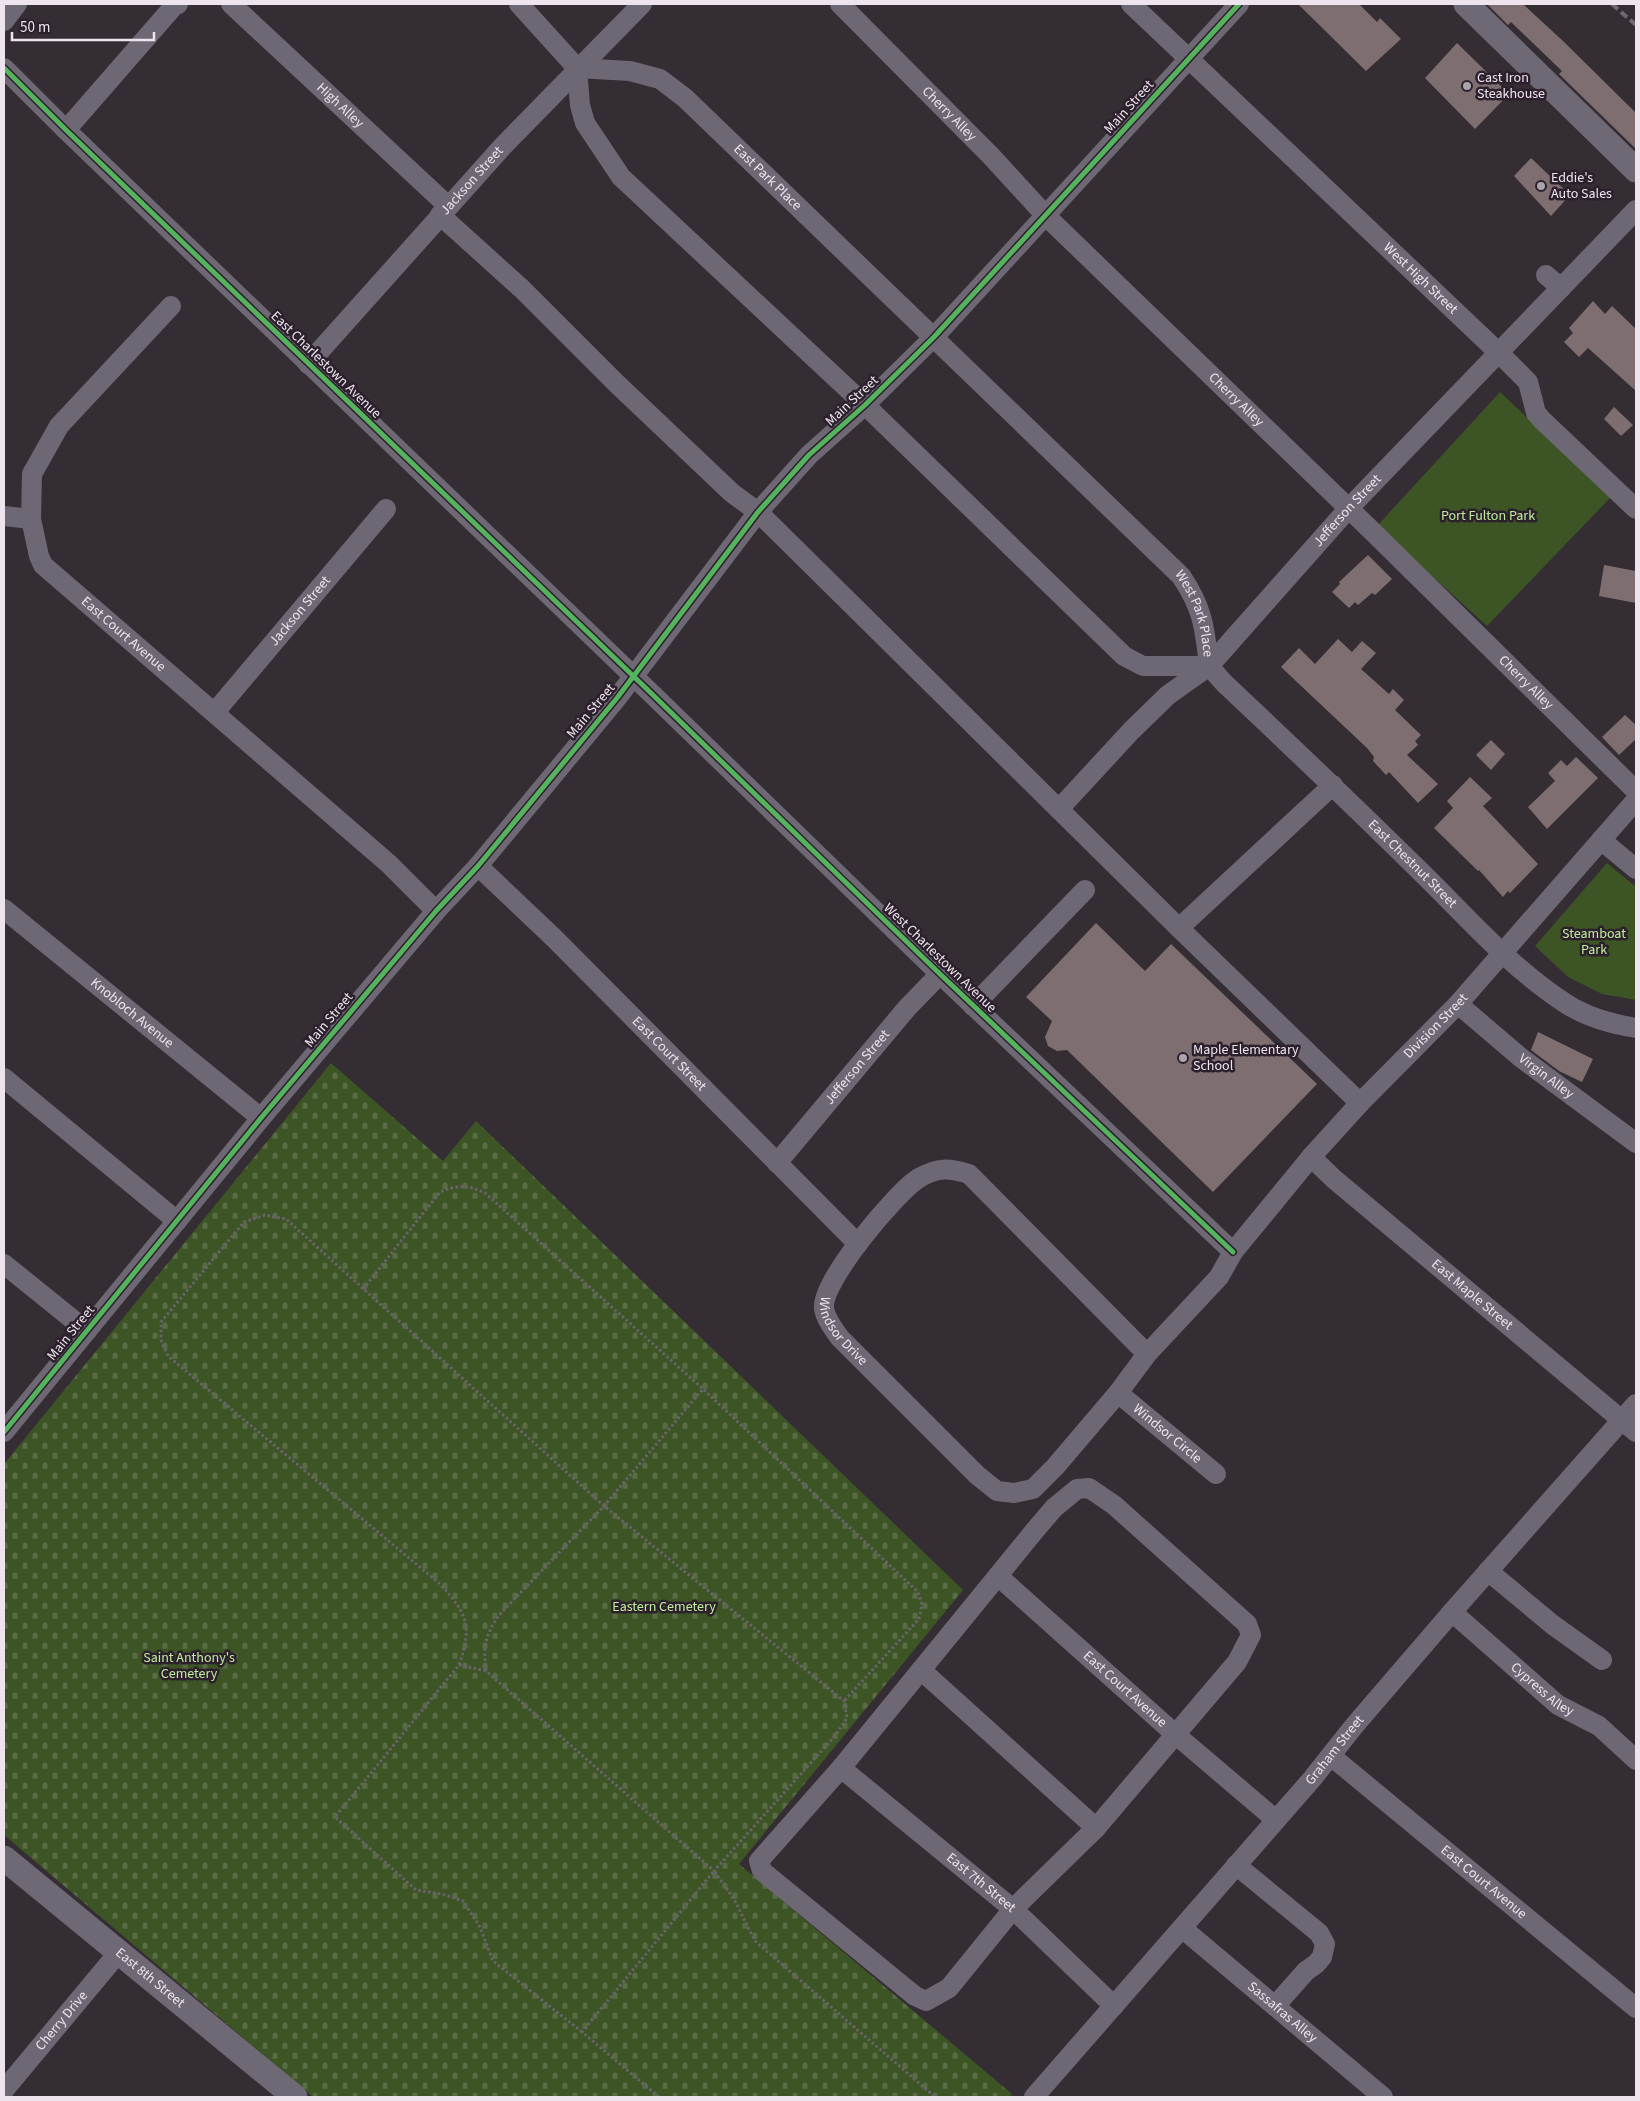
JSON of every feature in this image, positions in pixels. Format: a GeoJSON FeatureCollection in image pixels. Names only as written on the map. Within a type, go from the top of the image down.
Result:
{"type":"FeatureCollection","features":[{"type":"Feature","properties":{"kind":"main road"},"geometry":{"type":"LineString","coordinates":[[1466,4],[1636,170]]}},
{"type":"Feature","properties":{"kind":"main road","name":"East 8th Street"},"geometry":{"type":"LineString","coordinates":[[4,1858],[294,2097]]}},
{"type":"Feature","properties":{"kind":"street"},"geometry":{"type":"LineString","coordinates":[[4,21],[17,4]]}},
{"type":"Feature","properties":{"kind":"street"},"geometry":{"type":"LineString","coordinates":[[66,130],[174,6],[178,4]]}},
{"type":"Feature","properties":{"kind":"street","name":"High Alley"},"geometry":{"type":"LineString","coordinates":[[231,4],[444,211],[616,382],[732,493],[758,512],[1179,928],[1360,1103]]}},
{"type":"Feature","properties":{"kind":"street"},"geometry":{"type":"LineString","coordinates":[[519,4],[578,68],[580,105],[585,123],[621,176],[865,405]]}},
{"type":"Feature","properties":{"kind":"street","name":"Jackson Street"},"geometry":{"type":"LineString","coordinates":[[308,364],[502,146],[642,4]]}},
{"type":"Feature","properties":{"kind":"street","name":"Cherry Alley"},"geometry":{"type":"LineString","coordinates":[[840,4],[991,156],[1046,216],[1636,791]]}},
{"type":"Feature","properties":{"kind":"street","name":"West High Street"},"geometry":{"type":"LineString","coordinates":[[1132,4],[1528,382],[1536,413],[1636,509]]}},
{"type":"Feature","properties":{"kind":"street","name":"Main Street"},"geometry":{"type":"LineString","coordinates":[[4,1432],[261,1118],[436,911],[478,866],[634,677],[758,512],[809,455],[865,405],[934,337],[1238,4]]}},
{"type":"Feature","properties":{"kind":"street","name":"East Charlestown Avenue"},"geometry":{"type":"LineString","coordinates":[[4,68],[308,364],[634,677]]}},
{"type":"Feature","properties":{"kind":"street","name":"East Park Place"},"geometry":{"type":"LineString","coordinates":[[578,68],[614,69],[660,79],[685,98],[934,337]]}},
{"type":"Feature","properties":{"kind":"street","name":"Jefferson Street"},"geometry":{"type":"LineString","coordinates":[[1059,809],[1131,731],[1168,695],[1209,666],[1348,509],[1636,210]]}},
{"type":"Feature","properties":{"kind":"street"},"geometry":{"type":"LineString","coordinates":[[1546,275],[1561,288]]}},
{"type":"Feature","properties":{"kind":"street","name":"East Court Avenue"},"geometry":{"type":"LineString","coordinates":[[171,306],[60,426],[32,474],[31,519],[39,556],[43,565],[389,864],[436,911]]}},
{"type":"Feature","properties":{"kind":"street","name":"West Park Place"},"geometry":{"type":"LineString","coordinates":[[865,405],[1124,656],[1143,666],[1209,666],[1200,608],[1194,594],[1181,576],[934,337]]}},
{"type":"Feature","properties":{"kind":"street","name":"Jackson Street"},"geometry":{"type":"LineString","coordinates":[[214,712],[386,509]]}},
{"type":"Feature","properties":{"kind":"street"},"geometry":{"type":"LineString","coordinates":[[4,516],[31,519]]}},
{"type":"Feature","properties":{"kind":"street","name":"East Chestnut Street"},"geometry":{"type":"LineString","coordinates":[[1209,666],[1224,684],[1333,785],[1503,952],[1544,988],[1567,1004],[1611,1023],[1636,1028]]}},
{"type":"Feature","properties":{"kind":"street","name":"West Charlestown Avenue"},"geometry":{"type":"LineString","coordinates":[[634,677],[973,1006],[1233,1252]]}},
{"type":"Feature","properties":{"kind":"street"},"geometry":{"type":"LineString","coordinates":[[1179,928],[1333,785]]}},
{"type":"Feature","properties":{"kind":"street","name":"Division Street"},"geometry":{"type":"LineString","coordinates":[[1233,1252],[1311,1157],[1360,1103],[1458,1004],[1636,800]]}},
{"type":"Feature","properties":{"kind":"street"},"geometry":{"type":"LineString","coordinates":[[1601,840],[1636,869]]}},
{"type":"Feature","properties":{"kind":"street","name":"East Court Street"},"geometry":{"type":"LineString","coordinates":[[478,866],[554,938],[858,1244]]}},
{"type":"Feature","properties":{"kind":"street"},"geometry":{"type":"LineString","coordinates":[[973,1006],[1084,890]]}},
{"type":"Feature","properties":{"kind":"street","name":"Knobloch Avenue"},"geometry":{"type":"LineString","coordinates":[[4,909],[261,1118]]}},
{"type":"Feature","properties":{"kind":"street","name":"Jefferson Street"},"geometry":{"type":"LineString","coordinates":[[777,1163],[907,1008],[940,974]]}},
{"type":"Feature","properties":{"kind":"street","name":"Virgin Alley"},"geometry":{"type":"LineString","coordinates":[[1458,1004],[1520,1057],[1636,1143]]}},
{"type":"Feature","properties":{"kind":"street"},"geometry":{"type":"LineString","coordinates":[[4,1078],[176,1221]]}},
{"type":"Feature","properties":{"kind":"street","name":"East Maple Street"},"geometry":{"type":"LineString","coordinates":[[1311,1157],[1349,1192],[1629,1426]]}},
{"type":"Feature","properties":{"kind":"street","name":"Windsor Drive"},"geometry":{"type":"LineString","coordinates":[[1147,1354],[969,1174],[950,1168],[932,1172],[905,1188],[846,1258],[827,1292],[824,1308],[832,1328],[840,1338],[977,1476],[996,1491],[1014,1493],[1033,1489],[1055,1467],[1118,1393],[1147,1354],[1211,1287],[1222,1273],[1233,1252]]}},
{"type":"Feature","properties":{"kind":"street"},"geometry":{"type":"LineString","coordinates":[[4,1264],[87,1331]]}},
{"type":"Feature","properties":{"kind":"street","name":"Windsor Circle"},"geometry":{"type":"LineString","coordinates":[[1118,1393],[1216,1474]]}},
{"type":"Feature","properties":{"kind":"street","name":"Graham Street"},"geometry":{"type":"LineString","coordinates":[[1035,2097],[1276,1820],[1354,1726],[1488,1571],[1629,1426],[1636,1404]]}},
{"type":"Feature","properties":{"kind":"street"},"geometry":{"type":"LineString","coordinates":[[1089,1488],[1114,1505],[1247,1624],[1251,1635],[1237,1662],[1096,1828],[1013,1909],[948,1988],[926,2001],[915,1996],[762,1871],[759,1861],[841,1768],[921,1670],[1036,1528],[1054,1508],[1077,1489],[1089,1488]]}},
{"type":"Feature","properties":{"kind":"street"},"geometry":{"type":"LineString","coordinates":[[1488,1571],[1553,1625],[1602,1660]]}},
{"type":"Feature","properties":{"kind":"street","name":"East Court Avenue"},"geometry":{"type":"LineString","coordinates":[[998,1576],[1175,1734],[1276,1820]]}},
{"type":"Feature","properties":{"kind":"street","name":"Cypress Alley"},"geometry":{"type":"LineString","coordinates":[[1452,1612],[1558,1705],[1599,1726],[1636,1760]]}},
{"type":"Feature","properties":{"kind":"street"},"geometry":{"type":"LineString","coordinates":[[921,1670],[1096,1828]]}},
{"type":"Feature","properties":{"kind":"street","name":"East Court Avenue"},"geometry":{"type":"LineString","coordinates":[[1331,1756],[1636,2008]]}},
{"type":"Feature","properties":{"kind":"street","name":"East 7th Street"},"geometry":{"type":"LineString","coordinates":[[841,1768],[1013,1909],[1114,2006]]}},
{"type":"Feature","properties":{"kind":"street"},"geometry":{"type":"LineString","coordinates":[[1236,1865],[1319,1933],[1324,1944],[1322,1957],[1301,1976],[1275,2006]]}},
{"type":"Feature","properties":{"kind":"street","name":"Sassafras Alley"},"geometry":{"type":"LineString","coordinates":[[1182,1928],[1383,2097]]}},
{"type":"Feature","properties":{"kind":"street","name":"Cherry Drive"},"geometry":{"type":"LineString","coordinates":[[4,2090],[119,1952]]}},
{"type":"Feature","properties":{"kind":"path"},"geometry":{"type":"LineString","coordinates":[[363,1289],[440,1192],[457,1186],[472,1187],[485,1193],[703,1389],[918,1592],[922,1605],[919,1619],[844,1701]]}},
{"type":"Feature","properties":{"kind":"path"},"geometry":{"type":"LineString","coordinates":[[582,2032],[714,1871],[835,1736],[847,1718],[844,1701],[604,1506],[286,1219],[265,1215],[244,1222],[162,1322],[161,1340],[168,1356],[440,1584],[460,1607],[467,1628],[465,1647],[459,1665],[335,1817],[416,1890],[442,1894],[463,1901],[480,1927],[493,1961],[659,2097]]}},
{"type":"Feature","properties":{"kind":"path"},"geometry":{"type":"LineString","coordinates":[[486,1671],[484,1654],[487,1634],[499,1615],[604,1506],[703,1389]]}},
{"type":"Feature","properties":{"kind":"path"},"geometry":{"type":"LineString","coordinates":[[459,1665],[486,1671],[714,1871],[734,1899],[755,1941],[935,2097]]}},
{"type":"Feature","properties":{"kind":"green space","name":"Port Fulton Park"},"geometry":{"type":"Polygon","coordinates":[[[1500,392],[1611,497],[1487,626],[1377,526],[1500,392]]]}},
{"type":"Feature","properties":{"kind":"green space","name":"Steamboat Park"},"geometry":{"type":"Polygon","coordinates":[[[1607,863],[1636,887],[1636,1000],[1602,994],[1568,977],[1535,946],[1607,863]]]}},
{"type":"Feature","properties":{"kind":"green space","name":"Eastern Cemetery"},"geometry":{"type":"Polygon","coordinates":[[[331,1063],[443,1161],[476,1121],[963,1590],[739,1864],[1012,2094],[1009,2097],[313,2097],[4,1835],[4,1464],[331,1063]]]}},
{"type":"Feature","properties":{"kind":"building"},"geometry":{"type":"Polygon","coordinates":[[[1298,4],[1359,4],[1377,22],[1380,18],[1401,39],[1366,71],[1298,4]]]}},
{"type":"Feature","properties":{"kind":"building"},"geometry":{"type":"Polygon","coordinates":[[[1487,4],[1523,4],[1563,41],[1636,113],[1636,149],[1559,74],[1562,71],[1511,22],[1508,25],[1487,4]]]}},
{"type":"Feature","properties":{"kind":"building","name":"Cast Iron Steakhouse"},"geometry":{"type":"Polygon","coordinates":[[[1457,43],[1509,94],[1475,129],[1425,78],[1457,43]]]}},
{"type":"Feature","properties":{"kind":"building","name":"Eddie's Auto Sales"},"geometry":{"type":"Polygon","coordinates":[[[1531,158],[1570,195],[1551,216],[1514,176],[1531,158]]]}},
{"type":"Feature","properties":{"kind":"building"},"geometry":{"type":"Polygon","coordinates":[[[1593,301],[1605,314],[1612,306],[1636,329],[1636,391],[1588,348],[1579,357],[1564,342],[1573,333],[1569,328],[1593,301]]]}},
{"type":"Feature","properties":{"kind":"building"},"geometry":{"type":"Polygon","coordinates":[[[1614,407],[1633,425],[1621,436],[1604,419],[1614,407]]]}},
{"type":"Feature","properties":{"kind":"building"},"geometry":{"type":"Polygon","coordinates":[[[1368,555],[1392,579],[1375,595],[1372,593],[1358,605],[1355,602],[1349,608],[1332,592],[1340,584],[1339,582],[1368,555]]]}},
{"type":"Feature","properties":{"kind":"building"},"geometry":{"type":"Polygon","coordinates":[[[1604,565],[1636,571],[1636,603],[1599,596],[1604,565]]]}},
{"type":"Feature","properties":{"kind":"building"},"geometry":{"type":"Polygon","coordinates":[[[1338,639],[1352,652],[1362,641],[1376,653],[1361,669],[1389,694],[1393,689],[1404,700],[1395,710],[1421,735],[1415,741],[1418,745],[1407,755],[1438,784],[1418,803],[1389,772],[1386,775],[1373,761],[1374,757],[1367,748],[1281,667],[1299,648],[1315,664],[1338,639]]]}},
{"type":"Feature","properties":{"kind":"building"},"geometry":{"type":"Polygon","coordinates":[[[1625,715],[1636,725],[1636,739],[1619,755],[1602,737],[1625,715]]]}},
{"type":"Feature","properties":{"kind":"building"},"geometry":{"type":"Polygon","coordinates":[[[1491,740],[1505,754],[1491,770],[1476,755],[1491,740]]]}},
{"type":"Feature","properties":{"kind":"building"},"geometry":{"type":"Polygon","coordinates":[[[1576,757],[1598,778],[1547,829],[1528,807],[1555,781],[1548,773],[1561,760],[1567,766],[1576,757]]]}},
{"type":"Feature","properties":{"kind":"building"},"geometry":{"type":"Polygon","coordinates":[[[1470,777],[1492,798],[1483,806],[1538,864],[1510,893],[1508,891],[1503,897],[1479,870],[1434,828],[1453,808],[1447,801],[1470,777]]]}},
{"type":"Feature","properties":{"kind":"building","name":"Maple Elementary School"},"geometry":{"type":"Polygon","coordinates":[[[1096,923],[1145,971],[1171,944],[1317,1084],[1213,1192],[1067,1050],[1057,1051],[1048,1046],[1045,1037],[1052,1021],[1026,997],[1096,923]]]}},
{"type":"Feature","properties":{"kind":"building"},"geometry":{"type":"Polygon","coordinates":[[[1538,1032],[1593,1059],[1582,1082],[1559,1071],[1531,1050],[1538,1032]]]}},
{"type":"Feature","properties":{"kind":"railway"},"geometry":{"type":"LineString","coordinates":[[1612,4],[1636,25]]}},
{"type":"Feature","properties":{"kind":"cycle path"},"geometry":{"type":"LineString","coordinates":[[4,1432],[261,1118],[436,911],[478,866],[617,698],[758,512],[809,455],[865,405],[934,337],[1239,4]]}},
{"type":"Feature","properties":{"kind":"cycle path"},"geometry":{"type":"LineString","coordinates":[[4,68],[940,974],[1233,1252]]}},
{"type":"Feature","properties":{"kind":"place","name":"Cast Iron Steakhouse"},"geometry":{"type":"Point","coordinates":[1467,86]}},
{"type":"Feature","properties":{"kind":"place","name":"Eddie's Auto Sales"},"geometry":{"type":"Point","coordinates":[1541,186]}},
{"type":"Feature","properties":{"kind":"place","name":"Maple Elementary School"},"geometry":{"type":"Point","coordinates":[1183,1058]}},
{"type":"Feature","properties":{"kind":"park label","name":"Saint Anthony's Cemetery"},"geometry":{"type":"Point","coordinates":[189,1666]}}]}
